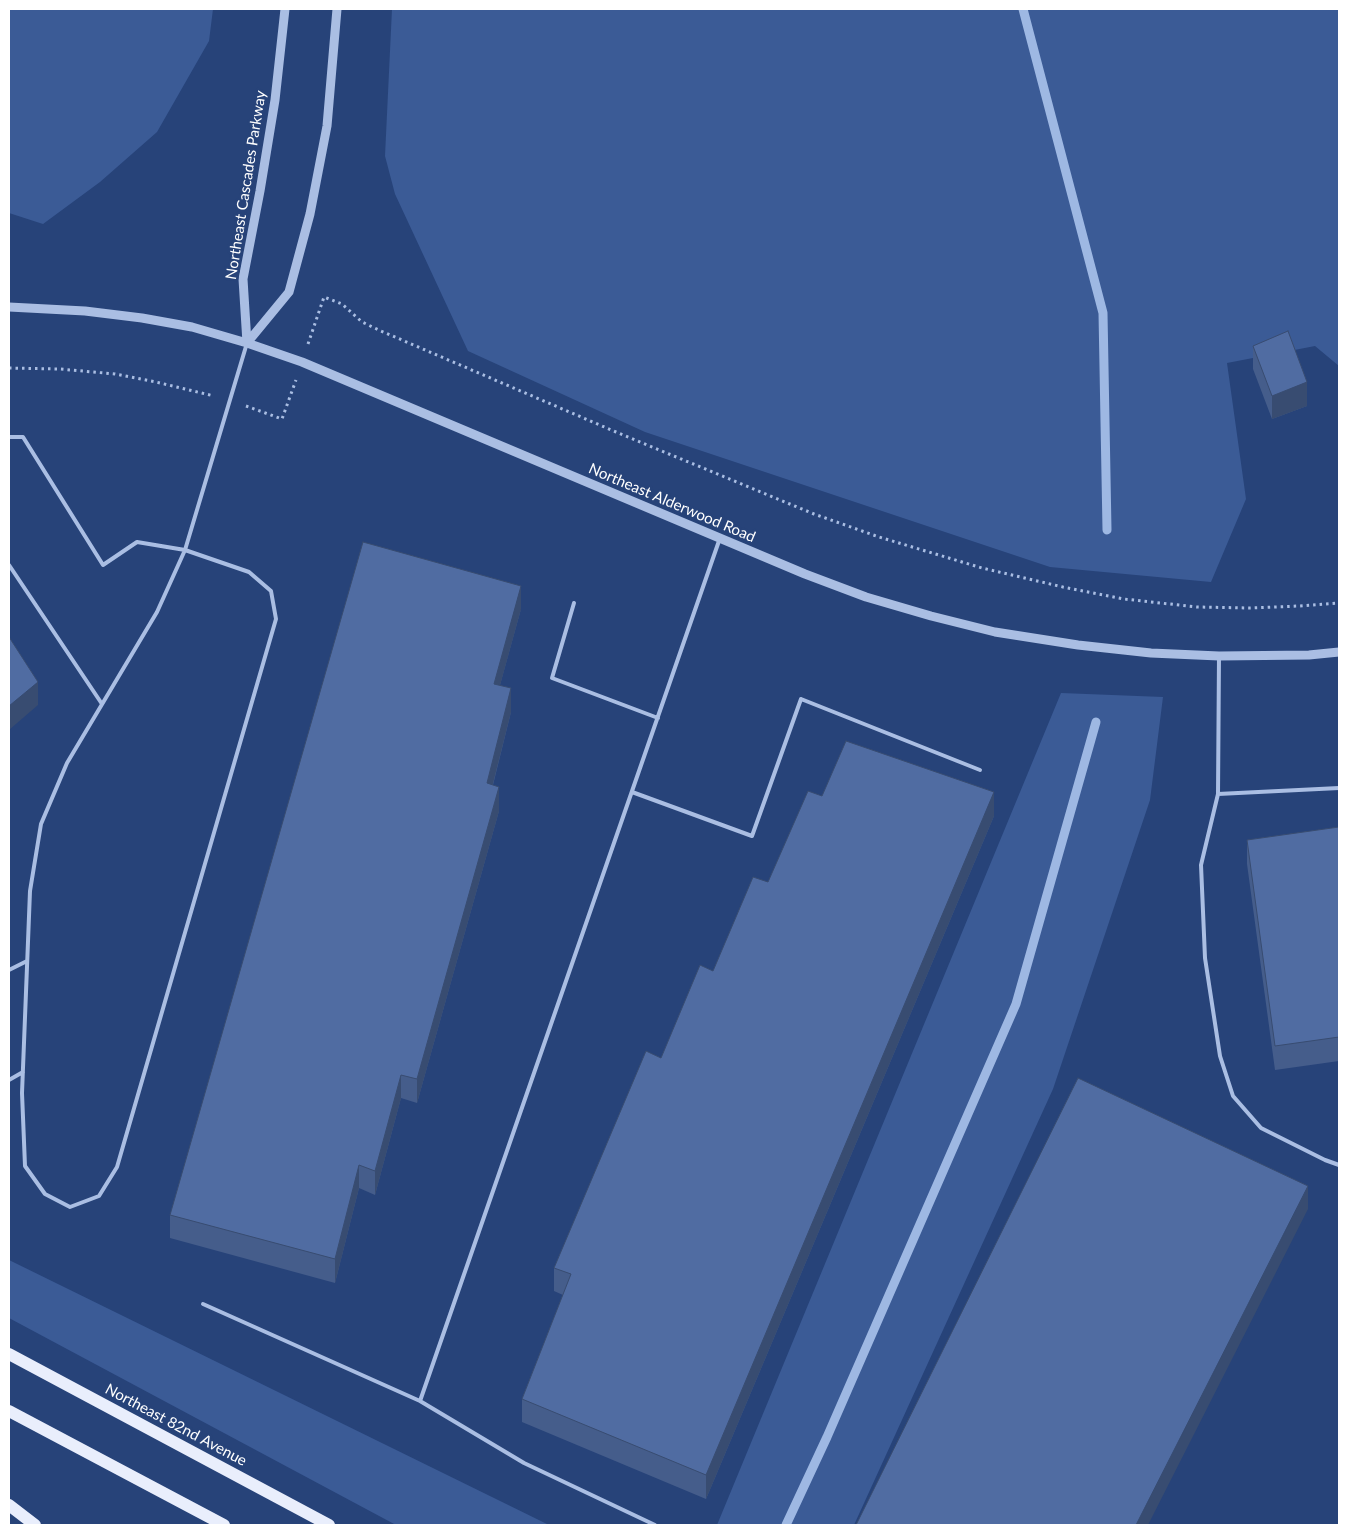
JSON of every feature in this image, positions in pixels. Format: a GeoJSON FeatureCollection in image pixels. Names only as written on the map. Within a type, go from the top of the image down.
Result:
{"type":"FeatureCollection","features":[{"type":"Feature","properties":{"kind":"main road","name":"Northeast 82nd Avenue"},"geometry":{"type":"LineString","coordinates":[[9,1354],[329,1525]]}},
{"type":"Feature","properties":{"kind":"main road"},"geometry":{"type":"LineString","coordinates":[[9,1411],[224,1525]]}},
{"type":"Feature","properties":{"kind":"main road"},"geometry":{"type":"LineString","coordinates":[[9,1505],[35,1525]]}},
{"type":"Feature","properties":{"kind":"street","name":"Northeast Cascades Parkway"},"geometry":{"type":"LineString","coordinates":[[247,343],[243,279],[275,100],[285,9]]}},
{"type":"Feature","properties":{"kind":"street"},"geometry":{"type":"LineString","coordinates":[[247,343],[289,292],[310,214],[327,126],[337,9]]}},
{"type":"Feature","properties":{"kind":"street","name":"Northeast Alderwood Road"},"geometry":{"type":"LineString","coordinates":[[9,307],[85,310],[142,318],[192,328],[247,343],[302,362],[805,574],[866,597],[931,616],[995,632],[1087,646],[1151,653],[1219,656],[1309,655],[1339,652]]}},
{"type":"Feature","properties":{"kind":"lane"},"geometry":{"type":"LineString","coordinates":[[9,438],[23,437],[103,564],[137,542],[185,550],[249,572],[271,591],[276,619],[117,1167],[99,1196],[70,1207],[45,1194],[25,1166],[23,1072],[30,891],[41,824],[67,762],[157,612],[185,550],[247,343]]}},
{"type":"Feature","properties":{"kind":"lane"},"geometry":{"type":"LineString","coordinates":[[420,1402],[720,538]]}},
{"type":"Feature","properties":{"kind":"lane"},"geometry":{"type":"LineString","coordinates":[[9,565],[102,704]]}},
{"type":"Feature","properties":{"kind":"lane"},"geometry":{"type":"LineString","coordinates":[[574,604],[552,678],[658,718]]}},
{"type":"Feature","properties":{"kind":"lane"},"geometry":{"type":"LineString","coordinates":[[1219,656],[1218,794],[1201,865],[1206,958],[1220,1056],[1233,1096],[1261,1128],[1339,1165]]}},
{"type":"Feature","properties":{"kind":"lane"},"geometry":{"type":"LineString","coordinates":[[632,792],[752,836],[801,700],[980,770]]}},
{"type":"Feature","properties":{"kind":"lane"},"geometry":{"type":"LineString","coordinates":[[1218,794],[1339,788]]}},
{"type":"Feature","properties":{"kind":"lane"},"geometry":{"type":"LineString","coordinates":[[9,970],[27,961]]}},
{"type":"Feature","properties":{"kind":"lane"},"geometry":{"type":"LineString","coordinates":[[9,1080],[23,1072]]}},
{"type":"Feature","properties":{"kind":"lane"},"geometry":{"type":"LineString","coordinates":[[203,1304],[420,1402],[524,1463],[655,1525]]}},
{"type":"Feature","properties":{"kind":"path"},"geometry":{"type":"LineString","coordinates":[[324,297],[342,304],[362,322],[380,331],[634,440],[814,514],[878,538],[982,568],[1124,599],[1198,607],[1242,608],[1339,603]]}},
{"type":"Feature","properties":{"kind":"path"},"geometry":{"type":"LineString","coordinates":[[9,368],[60,369],[114,374],[172,385],[230,400],[282,419]]}},
{"type":"Feature","properties":{"kind":"shaded area"},"geometry":{"type":"Polygon","coordinates":[[[9,9],[213,9],[209,41],[157,132],[100,182],[43,224],[9,213],[9,9]]]}},
{"type":"Feature","properties":{"kind":"shaded area"},"geometry":{"type":"Polygon","coordinates":[[[392,9],[1339,9],[1339,366],[1315,346],[1227,363],[1246,499],[1211,582],[1050,567],[645,432],[468,351],[395,194],[385,156],[392,9]]]}},
{"type":"Feature","properties":{"kind":"shaded area"},"geometry":{"type":"Polygon","coordinates":[[[1061,693],[1163,697],[1150,800],[1053,1089],[854,1525],[717,1525],[1061,693]]]}},
{"type":"Feature","properties":{"kind":"shaded area"},"geometry":{"type":"Polygon","coordinates":[[[9,1260],[549,1525],[396,1525],[9,1318],[9,1260]]]}},
{"type":"Feature","properties":{"kind":"building"},"geometry":{"type":"Polygon","coordinates":[[[1288,331],[1307,382],[1272,396],[1253,346],[1288,331]]]}},
{"type":"Feature","properties":{"kind":"building"},"geometry":{"type":"Polygon","coordinates":[[[363,542],[521,586],[494,684],[511,688],[487,783],[499,787],[417,1079],[401,1075],[375,1171],[359,1165],[335,1259],[170,1215],[363,542]]]}},
{"type":"Feature","properties":{"kind":"building"},"geometry":{"type":"Polygon","coordinates":[[[9,637],[38,682],[9,706],[9,637]]]}},
{"type":"Feature","properties":{"kind":"building"},"geometry":{"type":"Polygon","coordinates":[[[846,741],[994,792],[706,1475],[522,1399],[571,1274],[554,1268],[646,1051],[661,1058],[700,965],[713,971],[753,877],[768,882],[808,791],[822,796],[846,741]]]}},
{"type":"Feature","properties":{"kind":"building"},"geometry":{"type":"Polygon","coordinates":[[[1339,827],[1339,1037],[1275,1046],[1247,840],[1339,827]]]}},
{"type":"Feature","properties":{"kind":"building"},"geometry":{"type":"Polygon","coordinates":[[[1078,1078],[1308,1186],[1136,1525],[856,1525],[1078,1078]]]}},
{"type":"Feature","properties":{"kind":"waterway"},"geometry":{"type":"LineString","coordinates":[[1023,9],[1103,313],[1107,530]]}},
{"type":"Feature","properties":{"kind":"waterway"},"geometry":{"type":"LineString","coordinates":[[786,1525],[827,1437],[1016,1004],[1096,722]]}}]}
